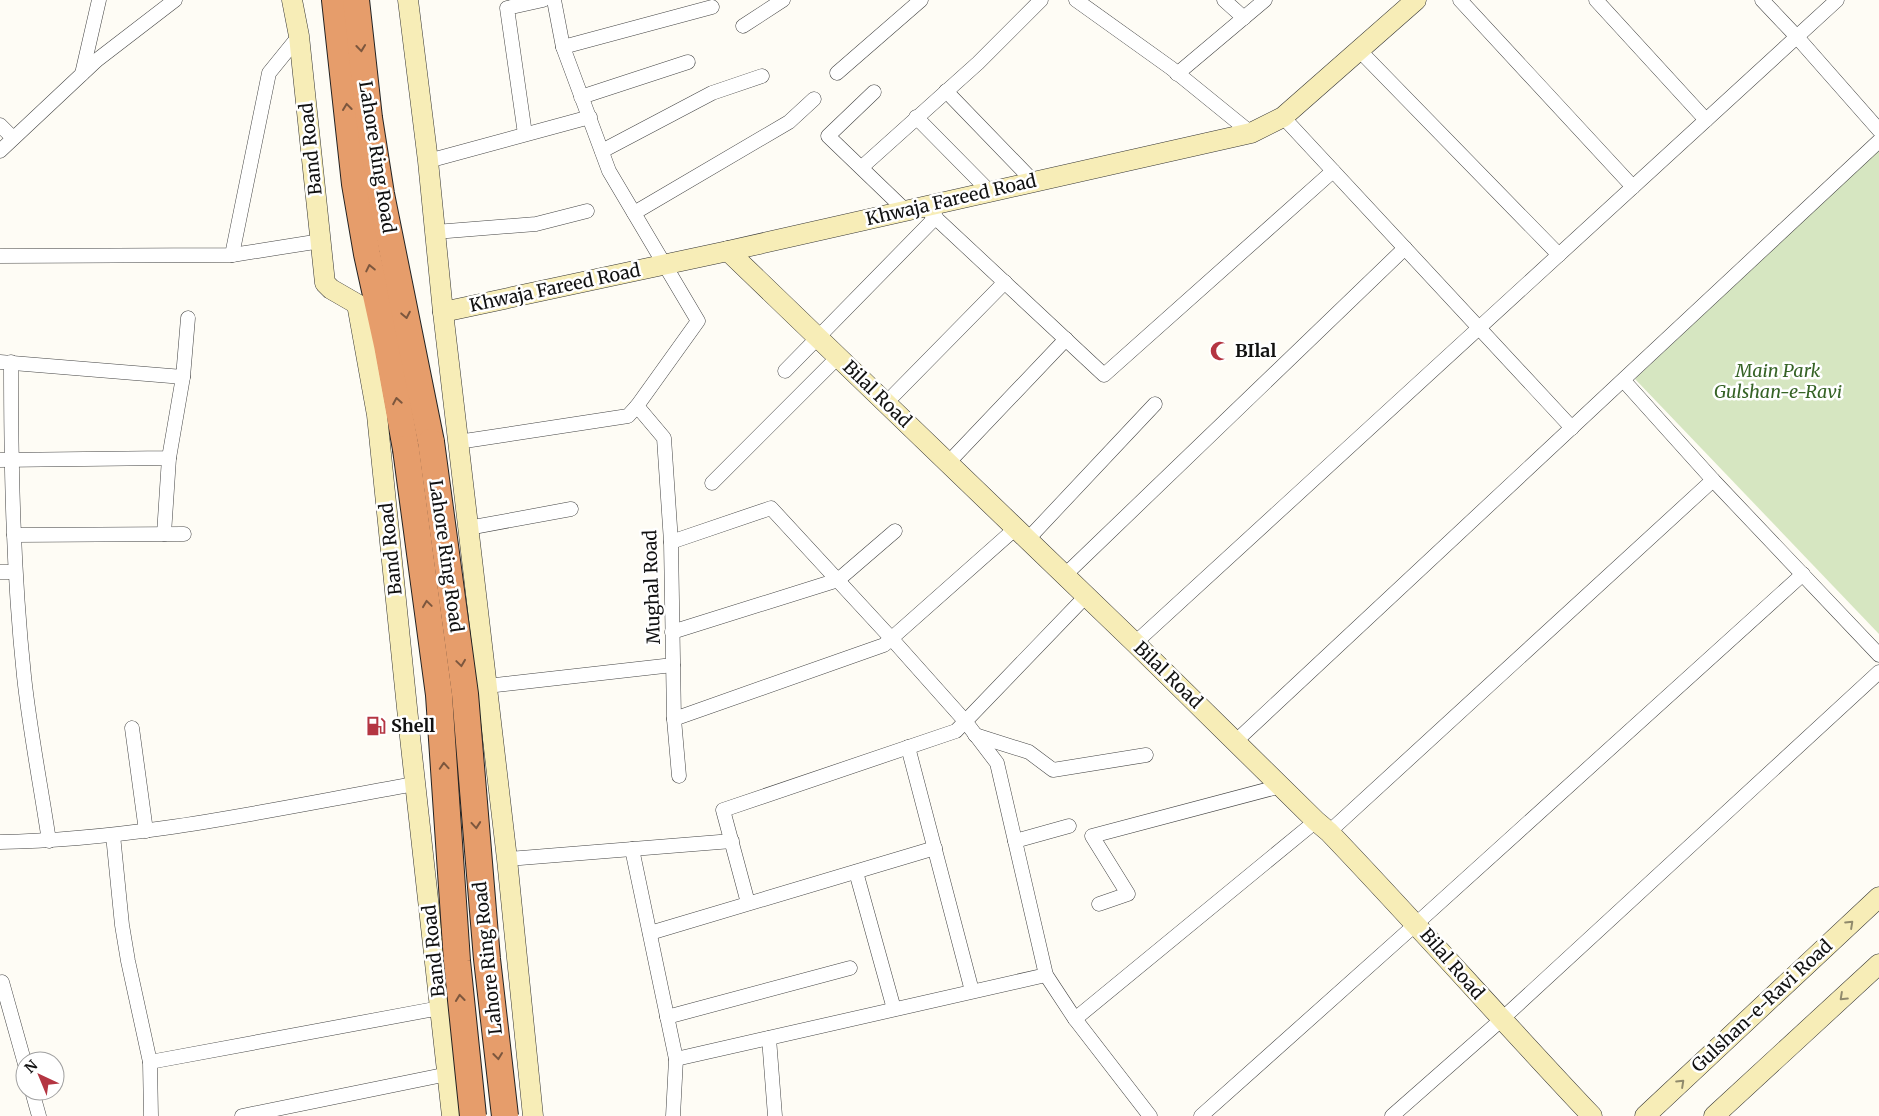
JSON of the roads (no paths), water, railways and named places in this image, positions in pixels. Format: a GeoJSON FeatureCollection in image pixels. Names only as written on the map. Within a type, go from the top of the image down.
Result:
{"type":"FeatureCollection","features":[{"type":"Feature","properties":{"kind":"highway","name":"Lahore Ring Road"},"geometry":{"type":"LineString","coordinates":[[335,0],[355,184],[406,449],[439,696],[457,961],[473,1116]]}},
{"type":"Feature","properties":{"kind":"highway","name":"Lahore Ring Road"},"geometry":{"type":"LineString","coordinates":[[356,0],[369,118],[381,194],[431,442],[465,694],[487,959],[505,1116]]}},
{"type":"Feature","properties":{"kind":"main road","name":"Band Road"},"geometry":{"type":"LineString","coordinates":[[292,0],[299,36],[325,283],[331,289],[357,304],[377,414],[415,784],[452,1116]]}},
{"type":"Feature","properties":{"kind":"main road"},"geometry":{"type":"LineString","coordinates":[[408,0],[507,860],[533,1116]]}},
{"type":"Feature","properties":{"kind":"main road","name":"Khwaja Fareed Road"},"geometry":{"type":"LineString","coordinates":[[443,312],[665,264],[922,212],[990,192],[1251,132],[1283,117],[1416,0]]}},
{"type":"Feature","properties":{"kind":"main road","name":"Bilal Road"},"geometry":{"type":"LineString","coordinates":[[728,251],[1322,826],[1416,924],[1501,1020],[1592,1116]]}},
{"type":"Feature","properties":{"kind":"main road","name":"Gulshan-e-Ravi Road"},"geometry":{"type":"LineString","coordinates":[[1645,1116],[1879,897]]}},
{"type":"Feature","properties":{"kind":"main road"},"geometry":{"type":"LineString","coordinates":[[1714,1116],[1879,964]]}},
{"type":"Feature","properties":{"kind":"street"},"geometry":{"type":"LineString","coordinates":[[82,74],[99,0]]}},
{"type":"Feature","properties":{"kind":"street"},"geometry":{"type":"LineString","coordinates":[[0,150],[97,60],[175,0]]}},
{"type":"Feature","properties":{"kind":"street"},"geometry":{"type":"LineString","coordinates":[[526,134],[507,8],[543,0]]}},
{"type":"Feature","properties":{"kind":"street"},"geometry":{"type":"LineString","coordinates":[[458,442],[628,416],[698,321],[609,172],[563,47],[554,0]]}},
{"type":"Feature","properties":{"kind":"street"},"geometry":{"type":"LineString","coordinates":[[743,26],[783,0]]}},
{"type":"Feature","properties":{"kind":"street"},"geometry":{"type":"LineString","coordinates":[[837,73],[921,0]]}},
{"type":"Feature","properties":{"kind":"street"},"geometry":{"type":"LineString","coordinates":[[862,167],[916,117],[978,64],[1042,0]]}},
{"type":"Feature","properties":{"kind":"street"},"geometry":{"type":"LineString","coordinates":[[1076,0],[1093,5],[1251,132]]}},
{"type":"Feature","properties":{"kind":"street"},"geometry":{"type":"LineString","coordinates":[[1224,0],[1244,18]]}},
{"type":"Feature","properties":{"kind":"street"},"geometry":{"type":"LineString","coordinates":[[1177,74],[1265,0]]}},
{"type":"Feature","properties":{"kind":"street"},"geometry":{"type":"LineString","coordinates":[[1460,0],[1633,187]]}},
{"type":"Feature","properties":{"kind":"street"},"geometry":{"type":"LineString","coordinates":[[1596,0],[1706,120]]}},
{"type":"Feature","properties":{"kind":"street"},"geometry":{"type":"LineString","coordinates":[[1762,0],[1879,130]]}},
{"type":"Feature","properties":{"kind":"street"},"geometry":{"type":"LineString","coordinates":[[1135,643],[1837,0]]}},
{"type":"Feature","properties":{"kind":"street"},"geometry":{"type":"LineString","coordinates":[[563,47],[712,7]]}},
{"type":"Feature","properties":{"kind":"street"},"geometry":{"type":"LineString","coordinates":[[232,255],[269,73],[299,36]]}},
{"type":"Feature","properties":{"kind":"street"},"geometry":{"type":"LineString","coordinates":[[1359,50],[1559,255]]}},
{"type":"Feature","properties":{"kind":"street"},"geometry":{"type":"LineString","coordinates":[[582,97],[688,62]]}},
{"type":"Feature","properties":{"kind":"street"},"geometry":{"type":"LineString","coordinates":[[602,150],[712,93],[762,76]]}},
{"type":"Feature","properties":{"kind":"street"},"geometry":{"type":"LineString","coordinates":[[946,91],[1034,182]]}},
{"type":"Feature","properties":{"kind":"street"},"geometry":{"type":"LineString","coordinates":[[874,92],[828,136],[862,167],[922,212],[1005,282],[1104,376],[1333,170]]}},
{"type":"Feature","properties":{"kind":"street"},"geometry":{"type":"LineString","coordinates":[[634,213],[790,122],[814,100]]}},
{"type":"Feature","properties":{"kind":"street"},"geometry":{"type":"LineString","coordinates":[[428,161],[590,117]]}},
{"type":"Feature","properties":{"kind":"street"},"geometry":{"type":"LineString","coordinates":[[916,117],[990,192]]}},
{"type":"Feature","properties":{"kind":"street"},"geometry":{"type":"LineString","coordinates":[[1283,117],[1572,428]]}},
{"type":"Feature","properties":{"kind":"street"},"geometry":{"type":"LineString","coordinates":[[0,125],[13,138]]}},
{"type":"Feature","properties":{"kind":"street"},"geometry":{"type":"LineString","coordinates":[[1236,741],[1624,381],[1879,141]]}},
{"type":"Feature","properties":{"kind":"street"},"geometry":{"type":"LineString","coordinates":[[435,232],[536,224],[587,211]]}},
{"type":"Feature","properties":{"kind":"street"},"geometry":{"type":"LineString","coordinates":[[784,371],[817,337],[922,212]]}},
{"type":"Feature","properties":{"kind":"street"},"geometry":{"type":"LineString","coordinates":[[0,256],[232,255],[321,241]]}},
{"type":"Feature","properties":{"kind":"street"},"geometry":{"type":"LineString","coordinates":[[1065,576],[1405,248]]}},
{"type":"Feature","properties":{"kind":"street"},"geometry":{"type":"LineString","coordinates":[[886,403],[1005,282]]}},
{"type":"Feature","properties":{"kind":"street"},"geometry":{"type":"LineString","coordinates":[[164,534],[169,458],[183,377],[188,318]]}},
{"type":"Feature","properties":{"kind":"street"},"geometry":{"type":"LineString","coordinates":[[948,463],[1066,339]]}},
{"type":"Feature","properties":{"kind":"street"},"geometry":{"type":"LineString","coordinates":[[712,483],[838,357]]}},
{"type":"Feature","properties":{"kind":"street"},"geometry":{"type":"LineString","coordinates":[[50,841],[24,678],[15,572],[14,536],[6,460],[5,362],[183,377]]}},
{"type":"Feature","properties":{"kind":"street"},"geometry":{"type":"LineString","coordinates":[[1624,381],[1713,480],[1879,655]]}},
{"type":"Feature","properties":{"kind":"street"},"geometry":{"type":"LineString","coordinates":[[674,718],[884,645],[1022,534],[1155,404]]}},
{"type":"Feature","properties":{"kind":"street","name":"Mughal Road"},"geometry":{"type":"LineString","coordinates":[[637,406],[664,438],[671,542],[674,718],[679,776]]}},
{"type":"Feature","properties":{"kind":"street"},"geometry":{"type":"LineString","coordinates":[[6,460],[169,458]]}},
{"type":"Feature","properties":{"kind":"street"},"geometry":{"type":"LineString","coordinates":[[1074,1019],[1322,826],[1713,480]]}},
{"type":"Feature","properties":{"kind":"street"},"geometry":{"type":"LineString","coordinates":[[671,542],[771,508],[965,721],[997,763],[1046,975],[1074,1019],[1150,1116]]}},
{"type":"Feature","properties":{"kind":"street"},"geometry":{"type":"LineString","coordinates":[[468,528],[571,509]]}},
{"type":"Feature","properties":{"kind":"street"},"geometry":{"type":"LineString","coordinates":[[672,632],[838,580],[895,531]]}},
{"type":"Feature","properties":{"kind":"street"},"geometry":{"type":"LineString","coordinates":[[14,536],[184,534]]}},
{"type":"Feature","properties":{"kind":"street"},"geometry":{"type":"LineString","coordinates":[[0,572],[15,572]]}},
{"type":"Feature","properties":{"kind":"street"},"geometry":{"type":"LineString","coordinates":[[1201,1116],[1803,574]]}},
{"type":"Feature","properties":{"kind":"street"},"geometry":{"type":"LineString","coordinates":[[748,904],[723,810],[956,731],[1086,596]]}},
{"type":"Feature","properties":{"kind":"street"},"geometry":{"type":"LineString","coordinates":[[486,686],[673,665]]}},
{"type":"Feature","properties":{"kind":"street"},"geometry":{"type":"LineString","coordinates":[[1392,1116],[1501,1020],[1879,672]]}},
{"type":"Feature","properties":{"kind":"street"},"geometry":{"type":"LineString","coordinates":[[132,728],[146,831]]}},
{"type":"Feature","properties":{"kind":"street"},"geometry":{"type":"LineString","coordinates":[[975,735],[1029,752],[1053,770],[1146,754]]}},
{"type":"Feature","properties":{"kind":"street"},"geometry":{"type":"LineString","coordinates":[[908,747],[972,991]]}},
{"type":"Feature","properties":{"kind":"street"},"geometry":{"type":"LineString","coordinates":[[0,842],[50,841],[146,831],[415,784]]}},
{"type":"Feature","properties":{"kind":"street"},"geometry":{"type":"LineString","coordinates":[[1099,904],[1128,894],[1092,836],[1281,786]]}},
{"type":"Feature","properties":{"kind":"street"},"geometry":{"type":"LineString","coordinates":[[1015,841],[1069,826]]}},
{"type":"Feature","properties":{"kind":"street"},"geometry":{"type":"LineString","coordinates":[[113,835],[122,925],[150,1062],[151,1116]]}},
{"type":"Feature","properties":{"kind":"street"},"geometry":{"type":"LineString","coordinates":[[507,860],[732,841]]}},
{"type":"Feature","properties":{"kind":"street"},"geometry":{"type":"LineString","coordinates":[[650,932],[935,848]]}},
{"type":"Feature","properties":{"kind":"street"},"geometry":{"type":"LineString","coordinates":[[632,850],[676,1059],[673,1116]]}},
{"type":"Feature","properties":{"kind":"street"},"geometry":{"type":"LineString","coordinates":[[856,872],[894,1009]]}},
{"type":"Feature","properties":{"kind":"street"},"geometry":{"type":"LineString","coordinates":[[667,1017],[850,968]]}},
{"type":"Feature","properties":{"kind":"street"},"geometry":{"type":"LineString","coordinates":[[676,1059],[1046,975]]}},
{"type":"Feature","properties":{"kind":"street"},"geometry":{"type":"LineString","coordinates":[[2,982],[21,1051]]}},
{"type":"Feature","properties":{"kind":"street"},"geometry":{"type":"LineString","coordinates":[[150,1062],[440,1008]]}},
{"type":"Feature","properties":{"kind":"street"},"geometry":{"type":"LineString","coordinates":[[769,1038],[775,1116]]}},
{"type":"Feature","properties":{"kind":"street"},"geometry":{"type":"LineString","coordinates":[[242,1116],[448,1074]]}},
{"type":"Feature","properties":{"kind":"street"},"geometry":{"type":"LineString","coordinates":[[35,1101],[39,1116]]}},
{"type":"Feature","properties":{"kind":"place","name":"BIlal"},"geometry":{"type":"Point","coordinates":[1220,351]}},
{"type":"Feature","properties":{"kind":"place","name":"Shell"},"geometry":{"type":"Point","coordinates":[376,726]}},
{"type":"Feature","properties":{"kind":"park label","name":"Main Park Gulshan-e-Ravi"},"geometry":{"type":"Point","coordinates":[1778,381]}}]}
